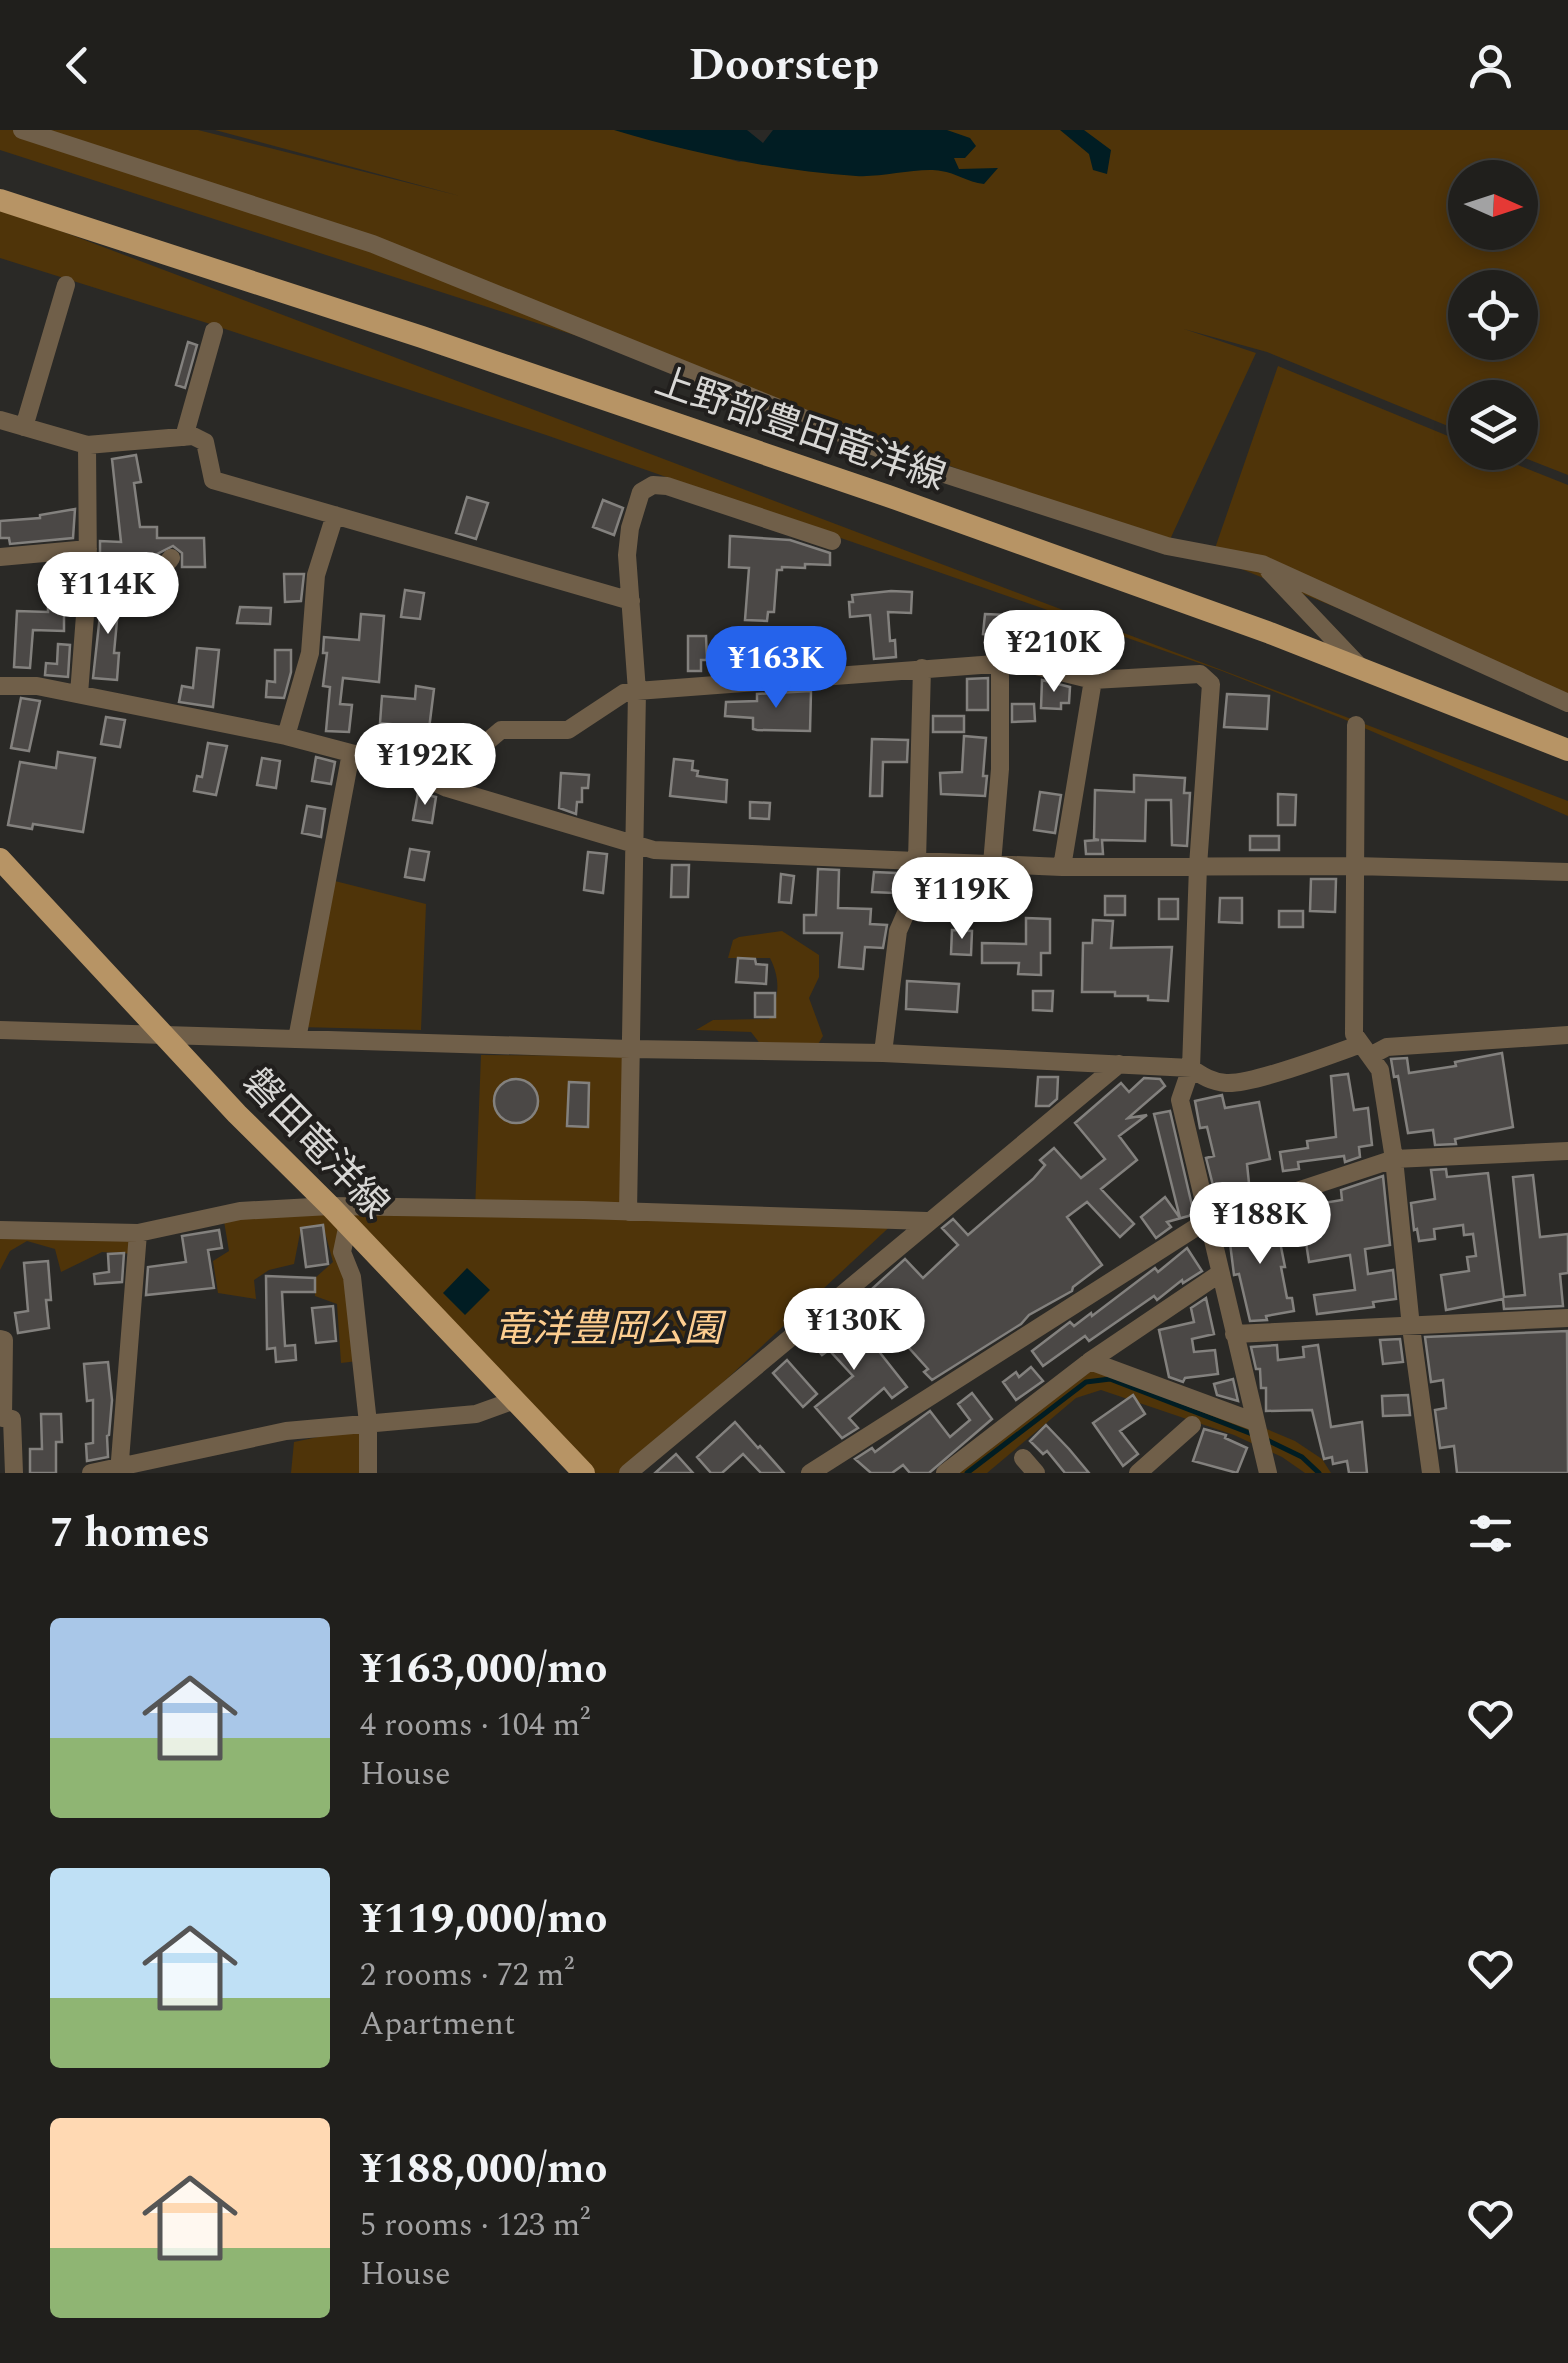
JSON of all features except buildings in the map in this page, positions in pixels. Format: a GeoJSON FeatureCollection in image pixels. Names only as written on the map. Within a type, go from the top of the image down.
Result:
{"type":"FeatureCollection","features":[{"type":"Feature","properties":{"kind":"main road","name":"上野部豊田竜洋線"},"geometry":{"type":"LineString","coordinates":[[0,200],[422,337],[869,490],[1361,668],[1568,750]]}},
{"type":"Feature","properties":{"kind":"main road","name":"磐田竜洋線"},"geometry":{"type":"LineString","coordinates":[[0,859],[237,1114],[584,1473]]}},
{"type":"Feature","properties":{"kind":"street"},"geometry":{"type":"LineString","coordinates":[[22,130],[373,244],[932,470],[1167,546],[1262,564],[1568,703]]}},
{"type":"Feature","properties":{"kind":"street"},"geometry":{"type":"LineString","coordinates":[[24,426],[66,285]]}},
{"type":"Feature","properties":{"kind":"street"},"geometry":{"type":"LineString","coordinates":[[184,436],[214,330]]}},
{"type":"Feature","properties":{"kind":"street"},"geometry":{"type":"LineString","coordinates":[[0,420],[88,445],[193,436],[205,442],[214,480],[630,601]]}},
{"type":"Feature","properties":{"kind":"street"},"geometry":{"type":"LineString","coordinates":[[79,694],[88,576],[88,445]]}},
{"type":"Feature","properties":{"kind":"street"},"geometry":{"type":"LineString","coordinates":[[628,1212],[637,691],[627,555],[630,528],[641,492],[654,485],[832,541]]}},
{"type":"Feature","properties":{"kind":"street"},"geometry":{"type":"LineString","coordinates":[[286,736],[310,653],[316,575],[336,515]]}},
{"type":"Feature","properties":{"kind":"street"},"geometry":{"type":"LineString","coordinates":[[0,557],[88,549]]}},
{"type":"Feature","properties":{"kind":"street"},"geometry":{"type":"LineString","coordinates":[[88,576],[157,571],[168,565],[171,558]]}},
{"type":"Feature","properties":{"kind":"street"},"geometry":{"type":"LineString","coordinates":[[1262,564],[1361,668]]}},
{"type":"Feature","properties":{"kind":"street"},"geometry":{"type":"LineString","coordinates":[[396,766],[488,741],[501,730],[568,730],[624,693],[637,691],[1020,662],[1094,680],[1200,674],[1210,684],[1191,1068],[1180,1100],[1268,1473]]}},
{"type":"Feature","properties":{"kind":"street"},"geometry":{"type":"LineString","coordinates":[[992,864],[1000,770],[1000,663]]}},
{"type":"Feature","properties":{"kind":"street"},"geometry":{"type":"LineString","coordinates":[[883,1053],[898,930],[912,899],[917,861],[922,668]]}},
{"type":"Feature","properties":{"kind":"street"},"geometry":{"type":"LineString","coordinates":[[1062,867],[1094,680]]}},
{"type":"Feature","properties":{"kind":"street"},"geometry":{"type":"LineString","coordinates":[[0,686],[37,686],[286,736],[396,766],[447,788],[654,850],[1062,867],[1355,866],[1568,872]]}},
{"type":"Feature","properties":{"kind":"street"},"geometry":{"type":"LineString","coordinates":[[1356,725],[1354,1034],[1380,1070],[1432,1473]]}},
{"type":"Feature","properties":{"kind":"street"},"geometry":{"type":"LineString","coordinates":[[297,1039],[351,754]]}},
{"type":"Feature","properties":{"kind":"street"},"geometry":{"type":"LineString","coordinates":[[0,1030],[883,1053],[1191,1068],[1205,1079],[1229,1084],[1318,1060],[1387,1047],[1568,1036]]}},
{"type":"Feature","properties":{"kind":"street"},"geometry":{"type":"LineString","coordinates":[[628,1473],[927,1220],[1119,1064]]}},
{"type":"Feature","properties":{"kind":"street"},"geometry":{"type":"LineString","coordinates":[[810,1473],[1206,1221],[1394,1159],[1568,1151]]}},
{"type":"Feature","properties":{"kind":"street"},"geometry":{"type":"LineString","coordinates":[[0,1230],[138,1233],[240,1211],[330,1206],[927,1220]]}},
{"type":"Feature","properties":{"kind":"street"},"geometry":{"type":"LineString","coordinates":[[348,1228],[342,1252],[352,1277],[368,1423],[368,1473]]}},
{"type":"Feature","properties":{"kind":"street"},"geometry":{"type":"LineString","coordinates":[[118,1469],[138,1233]]}},
{"type":"Feature","properties":{"kind":"street"},"geometry":{"type":"LineString","coordinates":[[945,1473],[1090,1361],[1219,1274]]}},
{"type":"Feature","properties":{"kind":"street"},"geometry":{"type":"LineString","coordinates":[[1234,1334],[1568,1318]]}},
{"type":"Feature","properties":{"kind":"street"},"geometry":{"type":"LineString","coordinates":[[0,1340],[4,1340],[4,1418],[12,1419],[14,1473]]}},
{"type":"Feature","properties":{"kind":"street"},"geometry":{"type":"LineString","coordinates":[[1090,1361],[1255,1422]]}},
{"type":"Feature","properties":{"kind":"street"},"geometry":{"type":"LineString","coordinates":[[92,1473],[276,1433],[476,1414],[515,1400]]}},
{"type":"Feature","properties":{"kind":"street"},"geometry":{"type":"LineString","coordinates":[[1138,1473],[1192,1424]]}},
{"type":"Feature","properties":{"kind":"street"},"geometry":{"type":"LineString","coordinates":[[834,1458],[848,1473]]}},
{"type":"Feature","properties":{"kind":"street"},"geometry":{"type":"LineString","coordinates":[[1023,1458],[1036,1473]]}},
{"type":"Feature","properties":{"kind":"green space"},"geometry":{"type":"Polygon","coordinates":[[[0,130],[198,130],[460,196],[215,130],[632,130],[739,162],[920,130],[1568,130],[1568,475],[1538,463],[1538,380],[1448,380],[1448,426],[1267,352],[1184,329],[1256,353],[1167,546],[742,389],[0,150],[0,130]]]}},
{"type":"Feature","properties":{"kind":"green space"},"geometry":{"type":"Polygon","coordinates":[[[0,208],[1568,801],[1568,816],[1222,671],[546,435],[0,258],[0,208]]]}},
{"type":"Feature","properties":{"kind":"green space"},"geometry":{"type":"Polygon","coordinates":[[[1278,366],[1448,436],[1448,470],[1530,470],[1568,485],[1568,702],[1212,557],[1278,366]]]}},
{"type":"Feature","properties":{"kind":"green space"},"geometry":{"type":"Polygon","coordinates":[[[327,879],[426,904],[421,1030],[299,1027],[327,879]]]}},
{"type":"Feature","properties":{"kind":"green space"},"geometry":{"type":"Polygon","coordinates":[[[782,931],[819,955],[819,977],[809,998],[823,1036],[814,1051],[765,1050],[751,1032],[696,1030],[713,1020],[769,1019],[777,988],[770,958],[728,958],[733,940],[739,937],[782,931]]]}},
{"type":"Feature","properties":{"kind":"green space","name":"竜洋豊岡公園"},"geometry":{"type":"Polygon","coordinates":[[[481,1055],[630,1056],[626,1211],[898,1219],[626,1473],[584,1473],[343,1220],[358,1361],[341,1363],[337,1304],[315,1296],[315,1278],[333,1262],[323,1225],[301,1228],[294,1264],[269,1270],[254,1280],[256,1299],[218,1293],[213,1261],[229,1251],[224,1221],[275,1209],[338,1215],[475,1210],[481,1055]]]}},
{"type":"Feature","properties":{"kind":"green space"},"geometry":{"type":"Polygon","coordinates":[[[0,1231],[137,1236],[136,1254],[102,1252],[61,1272],[55,1249],[27,1241],[10,1251],[0,1270],[0,1231]]]}},
{"type":"Feature","properties":{"kind":"green space"},"geometry":{"type":"Polygon","coordinates":[[[1096,1357],[1295,1441],[1322,1459],[1331,1473],[1305,1473],[1282,1457],[1234,1435],[1101,1390],[1076,1398],[987,1473],[951,1473],[1096,1357]]]}},
{"type":"Feature","properties":{"kind":"green space"},"geometry":{"type":"Polygon","coordinates":[[[345,1425],[359,1430],[368,1473],[291,1473],[294,1442],[345,1425]]]}},
{"type":"Feature","properties":{"kind":"water"},"geometry":{"type":"Polygon","coordinates":[[[614,130],[747,130],[763,143],[773,130],[947,130],[970,138],[976,146],[965,158],[954,158],[959,169],[998,168],[984,184],[932,170],[866,176],[794,170],[734,160],[614,130]]]}},
{"type":"Feature","properties":{"kind":"water"},"geometry":{"type":"Polygon","coordinates":[[[1060,130],[1084,130],[1111,150],[1107,174],[1093,170],[1089,154],[1060,130]]]}},
{"type":"Feature","properties":{"kind":"water"},"geometry":{"type":"Polygon","coordinates":[[[467,1268],[490,1290],[465,1315],[443,1293],[467,1268]]]}},
{"type":"Feature","properties":{"kind":"waterway"},"geometry":{"type":"LineString","coordinates":[[967,1473],[1086,1382],[1110,1379],[1252,1434]]}},
{"type":"Feature","properties":{"kind":"waterway"},"geometry":{"type":"LineString","coordinates":[[1267,1440],[1302,1457],[1319,1473]]}}]}
